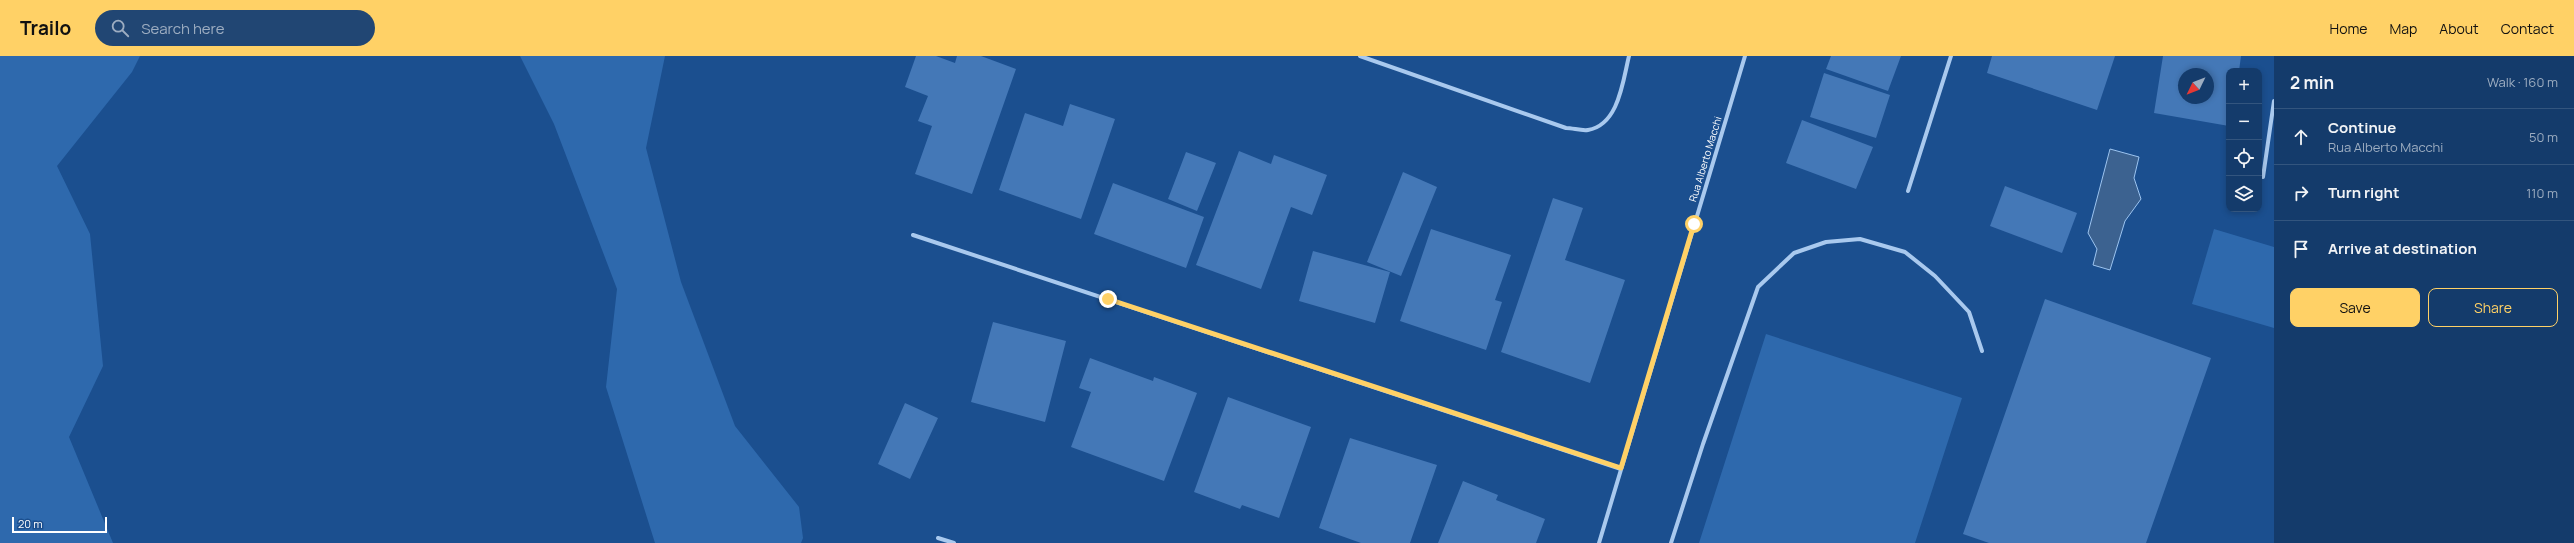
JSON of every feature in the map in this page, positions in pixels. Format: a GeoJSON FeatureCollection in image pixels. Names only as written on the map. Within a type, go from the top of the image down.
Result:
{"type":"FeatureCollection","features":[{"type":"Feature","properties":{"kind":"street"},"geometry":{"type":"LineString","coordinates":[[1360,56],[1566,128],[1588,130],[1607,120],[1617,102],[1629,56]]}},
{"type":"Feature","properties":{"kind":"street","name":"Rua Alberto Macchi"},"geometry":{"type":"LineString","coordinates":[[1599,543],[1744,56]]}},
{"type":"Feature","properties":{"kind":"street"},"geometry":{"type":"LineString","coordinates":[[1908,191],[1951,56]]}},
{"type":"Feature","properties":{"kind":"street"},"geometry":{"type":"LineString","coordinates":[[2263,178],[2274,101]]}},
{"type":"Feature","properties":{"kind":"street"},"geometry":{"type":"LineString","coordinates":[[913,235],[1621,468]]}},
{"type":"Feature","properties":{"kind":"street"},"geometry":{"type":"LineString","coordinates":[[1671,543],[1703,444],[1758,287],[1794,253],[1826,242],[1860,240],[1905,252],[1935,276],[1969,312],[1982,351]]}},
{"type":"Feature","properties":{"kind":"street"},"geometry":{"type":"LineString","coordinates":[[938,538],[954,543]]}},
{"type":"Feature","properties":{"kind":"shaded area"},"geometry":{"type":"Polygon","coordinates":[[[0,56],[140,56],[132,72],[57,166],[90,234],[103,366],[69,437],[113,543],[0,543],[0,56]]]}},
{"type":"Feature","properties":{"kind":"shaded area"},"geometry":{"type":"Polygon","coordinates":[[[520,56],[665,56],[646,148],[681,282],[735,426],[799,507],[803,538],[801,543],[655,543],[606,387],[617,289],[554,124],[520,56]]]}},
{"type":"Feature","properties":{"kind":"shaded area"},"geometry":{"type":"Polygon","coordinates":[[[2110,149],[2139,157],[2134,178],[2141,199],[2125,221],[2110,270],[2093,265],[2097,249],[2088,233],[2110,149]]]}},
{"type":"Feature","properties":{"kind":"shaded area"},"geometry":{"type":"Polygon","coordinates":[[[2214,229],[2274,247],[2274,328],[2192,304],[2214,229]]]}},
{"type":"Feature","properties":{"kind":"shaded area"},"geometry":{"type":"Polygon","coordinates":[[[1766,334],[1962,398],[1915,543],[1699,543],[1766,334]]]}},
{"type":"Feature","properties":{"kind":"building"},"geometry":{"type":"Polygon","coordinates":[[[916,56],[936,56],[955,63],[957,56],[981,56],[1016,69],[972,194],[915,174],[932,126],[918,121],[928,96],[905,87],[916,56]]]}},
{"type":"Feature","properties":{"kind":"building"},"geometry":{"type":"Polygon","coordinates":[[[1831,56],[1901,56],[1888,91],[1826,69],[1831,56]]]}},
{"type":"Feature","properties":{"kind":"building"},"geometry":{"type":"Polygon","coordinates":[[[1992,56],[2115,56],[2097,110],[1987,73],[1992,56]]]}},
{"type":"Feature","properties":{"kind":"building"},"geometry":{"type":"Polygon","coordinates":[[[2163,56],[2241,56],[2239,68],[2226,68],[2226,125],[2154,113],[2163,56]]]}},
{"type":"Feature","properties":{"kind":"building"},"geometry":{"type":"Polygon","coordinates":[[[1824,73],[1890,95],[1876,138],[1810,117],[1824,73]]]}},
{"type":"Feature","properties":{"kind":"building"},"geometry":{"type":"Polygon","coordinates":[[[1070,104],[1115,119],[1081,219],[999,190],[1025,113],[1063,126],[1070,104]]]}},
{"type":"Feature","properties":{"kind":"building"},"geometry":{"type":"Polygon","coordinates":[[[1802,120],[1873,147],[1856,189],[1786,163],[1802,120]]]}},
{"type":"Feature","properties":{"kind":"building"},"geometry":{"type":"Polygon","coordinates":[[[1239,151],[1271,164],[1274,155],[1327,175],[1312,215],[1291,207],[1261,289],[1196,265],[1239,151]]]}},
{"type":"Feature","properties":{"kind":"building"},"geometry":{"type":"Polygon","coordinates":[[[1186,152],[1216,163],[1197,211],[1168,199],[1186,152]]]}},
{"type":"Feature","properties":{"kind":"building"},"geometry":{"type":"Polygon","coordinates":[[[1403,172],[1437,187],[1401,276],[1367,262],[1403,172]]]}},
{"type":"Feature","properties":{"kind":"building"},"geometry":{"type":"Polygon","coordinates":[[[1113,183],[1204,217],[1186,268],[1094,234],[1113,183]]]}},
{"type":"Feature","properties":{"kind":"building"},"geometry":{"type":"Polygon","coordinates":[[[2005,186],[2077,213],[2062,253],[1990,226],[2005,186]]]}},
{"type":"Feature","properties":{"kind":"building"},"geometry":{"type":"Polygon","coordinates":[[[1553,198],[1583,208],[1565,260],[1625,280],[1590,383],[1501,352],[1553,198]]]}},
{"type":"Feature","properties":{"kind":"building"},"geometry":{"type":"Polygon","coordinates":[[[1431,229],[1511,255],[1495,300],[1502,302],[1486,350],[1400,321],[1431,229]]]}},
{"type":"Feature","properties":{"kind":"building"},"geometry":{"type":"Polygon","coordinates":[[[1313,251],[1390,272],[1375,323],[1299,301],[1313,251]]]}},
{"type":"Feature","properties":{"kind":"building"},"geometry":{"type":"Polygon","coordinates":[[[2045,299],[2211,358],[2146,543],[1989,543],[1963,534],[2045,299]]]}},
{"type":"Feature","properties":{"kind":"building"},"geometry":{"type":"Polygon","coordinates":[[[993,322],[1066,341],[1045,422],[971,402],[993,322]]]}},
{"type":"Feature","properties":{"kind":"building"},"geometry":{"type":"Polygon","coordinates":[[[1090,358],[1153,381],[1154,377],[1197,393],[1164,481],[1071,447],[1091,392],[1079,388],[1090,358]]]}},
{"type":"Feature","properties":{"kind":"building"},"geometry":{"type":"Polygon","coordinates":[[[1228,397],[1311,427],[1279,518],[1242,505],[1240,509],[1194,492],[1228,397]]]}},
{"type":"Feature","properties":{"kind":"building"},"geometry":{"type":"Polygon","coordinates":[[[905,403],[938,418],[910,479],[878,464],[905,403]]]}},
{"type":"Feature","properties":{"kind":"building"},"geometry":{"type":"Polygon","coordinates":[[[1350,438],[1437,465],[1410,543],[1361,543],[1319,528],[1350,438]]]}},
{"type":"Feature","properties":{"kind":"building"},"geometry":{"type":"Polygon","coordinates":[[[1463,481],[1498,495],[1496,500],[1545,519],[1536,543],[1438,543],[1463,481]]]}},
{"type":"Feature","properties":{"kind":"route"},"geometry":{"type":"LineString","coordinates":[[1108,299],[1621,468],[1694,224]]}}]}
